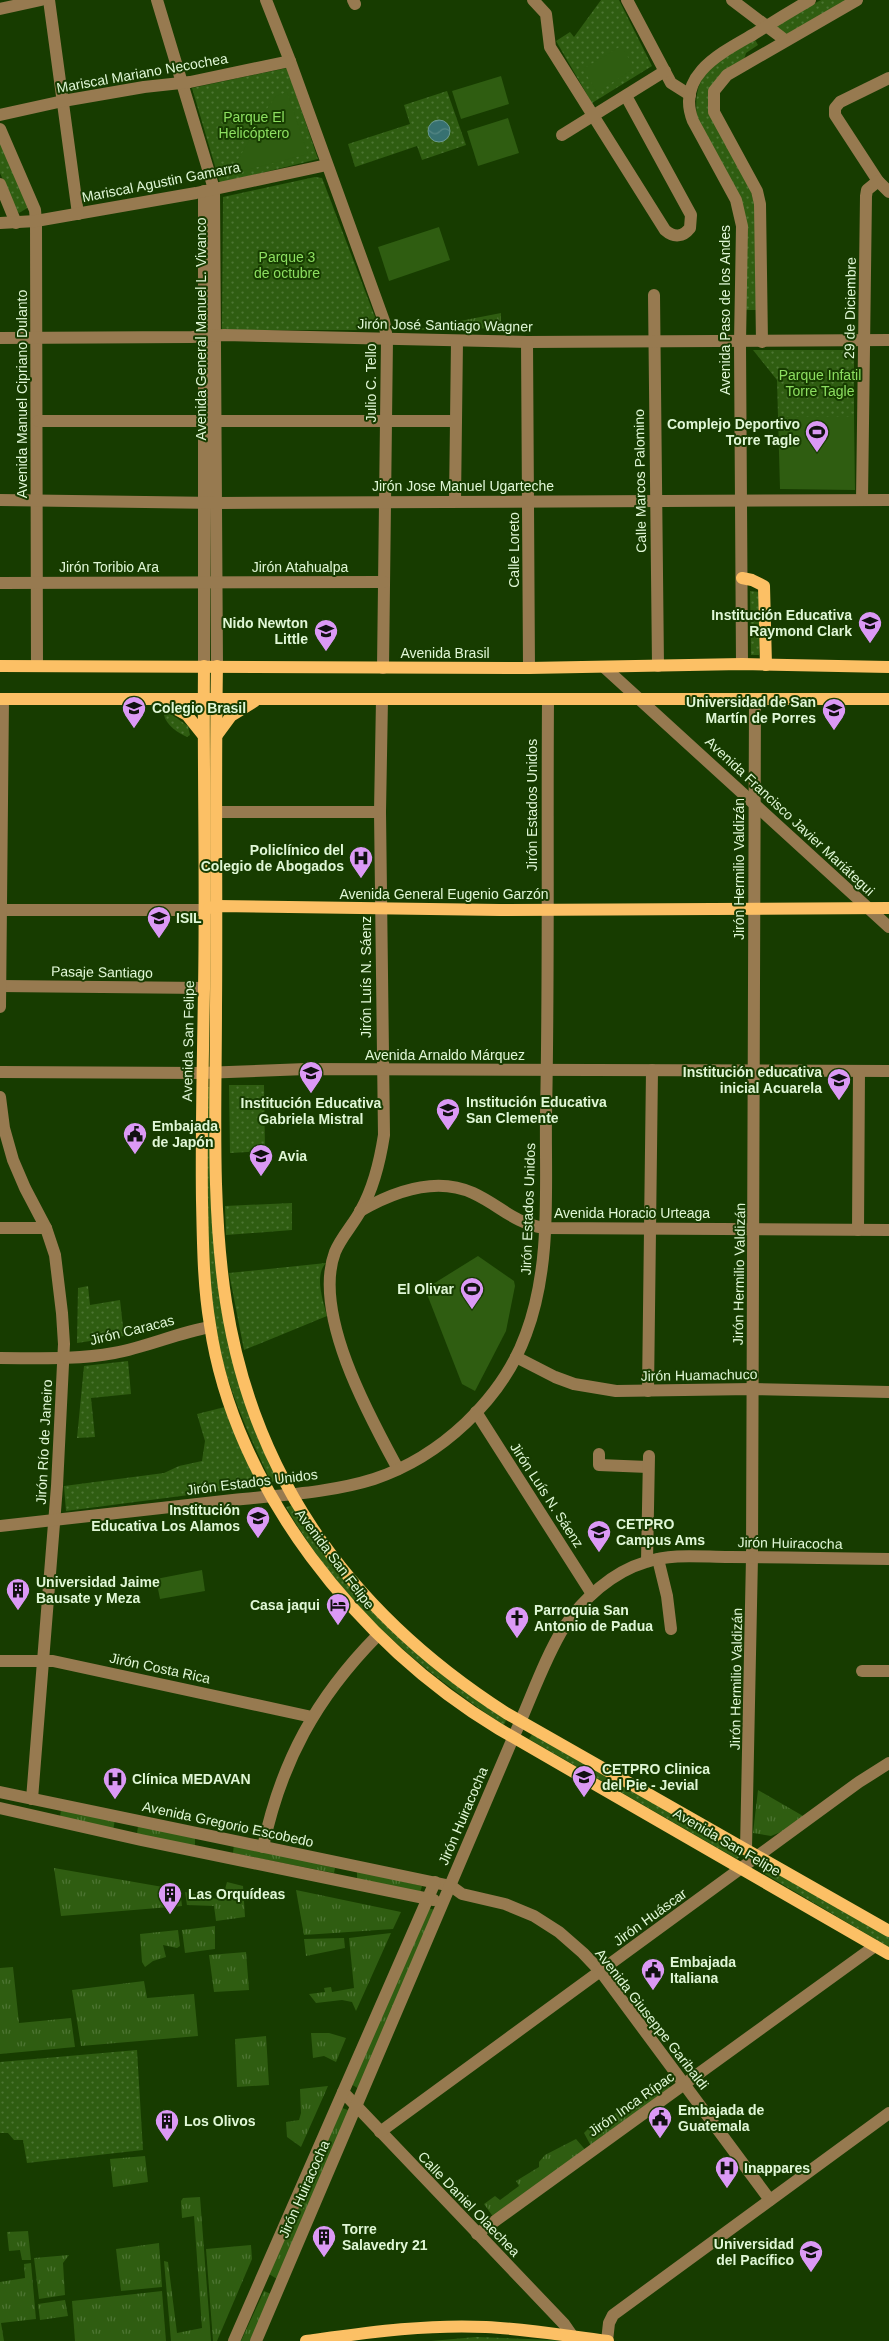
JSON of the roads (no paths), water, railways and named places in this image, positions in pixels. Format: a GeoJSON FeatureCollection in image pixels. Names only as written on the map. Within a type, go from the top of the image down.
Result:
{"type":"FeatureCollection","features":[{"type":"Feature","properties":{"kind":"main road"},"geometry":{"type":"LineString","coordinates":[[742,578],[752,580],[764,586],[766,665]]}},
{"type":"Feature","properties":{"kind":"main road","name":"Avenida Brasil"},"geometry":{"type":"LineString","coordinates":[[0,666],[529,668],[742,664],[889,667]]}},
{"type":"Feature","properties":{"kind":"main road","name":"Avenida San Felipe"},"geometry":{"type":"LineString","coordinates":[[204,666],[204,988],[202,1073],[204,1266],[210,1327],[232,1408],[272,1496],[286,1521],[324,1575],[377,1636],[440,1690],[514,1738],[889,1954]]}},
{"type":"Feature","properties":{"kind":"main road","name":"Avenida San Felipe"},"geometry":{"type":"LineString","coordinates":[[217,666],[216,1072],[218,1220],[226,1302],[237,1355],[270,1450],[291,1494],[324,1548],[353,1584],[416,1647],[466,1687],[521,1721],[889,1931]]}},
{"type":"Feature","properties":{"kind":"main road"},"geometry":{"type":"LineString","coordinates":[[2,699],[216,701],[382,699],[889,699]]}},
{"type":"Feature","properties":{"kind":"main road"},"geometry":{"type":"LineString","coordinates":[[155,700],[184,712],[203,735]]}},
{"type":"Feature","properties":{"kind":"main road"},"geometry":{"type":"LineString","coordinates":[[217,735],[235,713],[260,700]]}},
{"type":"Feature","properties":{"kind":"main road","name":"Avenida General Eugenio Garzón"},"geometry":{"type":"LineString","coordinates":[[204,910],[217,906],[547,910],[889,908]]}},
{"type":"Feature","properties":{"kind":"main road"},"geometry":{"type":"LineString","coordinates":[[306,2341],[404,2329],[448,2327],[501,2328],[607,2341]]}},
{"type":"Feature","properties":{"kind":"street"},"geometry":{"type":"LineString","coordinates":[[0,9],[41,0]]}},
{"type":"Feature","properties":{"kind":"street"},"geometry":{"type":"LineString","coordinates":[[48,0],[78,214]]}},
{"type":"Feature","properties":{"kind":"street","name":"Avenida General Manuel L. Vivanco"},"geometry":{"type":"LineString","coordinates":[[157,0],[183,82],[209,190],[211,582],[217,666]]}},
{"type":"Feature","properties":{"kind":"street","name":"Julio C. Tello"},"geometry":{"type":"LineString","coordinates":[[266,0],[384,321],[387,339],[383,668]]}},
{"type":"Feature","properties":{"kind":"street"},"geometry":{"type":"LineString","coordinates":[[533,0],[546,14],[550,47],[665,230],[672,235],[684,234],[690,228],[692,215],[626,96]]}},
{"type":"Feature","properties":{"kind":"street"},"geometry":{"type":"LineString","coordinates":[[628,0],[671,83],[690,95]]}},
{"type":"Feature","properties":{"kind":"street"},"geometry":{"type":"LineString","coordinates":[[732,0],[786,40]]}},
{"type":"Feature","properties":{"kind":"street","name":"Avenida Paso de los Andes"},"geometry":{"type":"LineString","coordinates":[[742,664],[740,343],[742,226],[736,200],[693,121],[689,110],[690,95],[696,77],[712,58],[810,0]]}},
{"type":"Feature","properties":{"kind":"street"},"geometry":{"type":"LineString","coordinates":[[762,342],[760,204],[757,191],[714,112],[714,91],[727,75],[857,0]]}},
{"type":"Feature","properties":{"kind":"street","name":"Mariscal Mariano Necochea"},"geometry":{"type":"LineString","coordinates":[[0,115],[63,101],[183,82],[290,61]]}},
{"type":"Feature","properties":{"kind":"street"},"geometry":{"type":"LineString","coordinates":[[562,134],[665,71]]}},
{"type":"Feature","properties":{"kind":"street"},"geometry":{"type":"LineString","coordinates":[[889,78],[840,102],[835,108],[838,122],[878,181],[889,192]]}},
{"type":"Feature","properties":{"kind":"street","name":"Avenida Manuel Cipriano Dulanto"},"geometry":{"type":"LineString","coordinates":[[0,129],[35,210],[36,221],[38,421],[37,666]]}},
{"type":"Feature","properties":{"kind":"street","name":"Mariscal Agustin Gamarra"},"geometry":{"type":"LineString","coordinates":[[0,223],[36,221],[78,214],[209,190],[327,165]]}},
{"type":"Feature","properties":{"kind":"street","name":"29 de Diciembre"},"geometry":{"type":"LineString","coordinates":[[862,500],[866,196],[867,190],[878,181]]}},
{"type":"Feature","properties":{"kind":"street"},"geometry":{"type":"LineString","coordinates":[[0,184],[16,223]]}},
{"type":"Feature","properties":{"kind":"street","name":"Calle Marcos Palomino"},"geometry":{"type":"LineString","coordinates":[[654,295],[658,666]]}},
{"type":"Feature","properties":{"kind":"street","name":"Jirón José Santiago Wagner"},"geometry":{"type":"LineString","coordinates":[[0,338],[211,336],[527,342],[740,343],[889,340]]}},
{"type":"Feature","properties":{"kind":"street"},"geometry":{"type":"LineString","coordinates":[[455,501],[457,341]]}},
{"type":"Feature","properties":{"kind":"street","name":"Calle Loreto"},"geometry":{"type":"LineString","coordinates":[[527,342],[529,668]]}},
{"type":"Feature","properties":{"kind":"street"},"geometry":{"type":"LineString","coordinates":[[38,421],[456,421]]}},
{"type":"Feature","properties":{"kind":"street","name":"Jirón Jose Manuel Ugarteche"},"geometry":{"type":"LineString","coordinates":[[0,500],[211,503],[889,500]]}},
{"type":"Feature","properties":{"kind":"street","name":"Avenida General Manuel L. Vivanco"},"geometry":{"type":"LineString","coordinates":[[204,666],[211,582]]}},
{"type":"Feature","properties":{"kind":"street","name":"Jirón Atahualpa"},"geometry":{"type":"LineString","coordinates":[[211,582],[384,582]]}},
{"type":"Feature","properties":{"kind":"street","name":"Jirón Toribio Ara"},"geometry":{"type":"LineString","coordinates":[[0,583],[211,582]]}},
{"type":"Feature","properties":{"kind":"street","name":"Avenida Francisco Javier Mariátegui"},"geometry":{"type":"LineString","coordinates":[[604,666],[889,927]]}},
{"type":"Feature","properties":{"kind":"street"},"geometry":{"type":"LineString","coordinates":[[0,1007],[2,699]]}},
{"type":"Feature","properties":{"kind":"street","name":"Jirón Luís N. Sáenz"},"geometry":{"type":"LineString","coordinates":[[382,699],[380,812],[384,1135],[372,1187],[336,1250],[331,1263],[329,1285],[332,1310],[354,1381],[363,1404],[398,1468]]}},
{"type":"Feature","properties":{"kind":"street","name":"Jirón Estados Unidos"},"geometry":{"type":"LineString","coordinates":[[0,1526],[291,1494],[346,1486],[374,1479],[398,1468],[442,1442],[476,1412],[492,1394],[525,1338],[536,1301],[543,1261],[547,1070],[548,700]]}},
{"type":"Feature","properties":{"kind":"street","name":"Jirón Hermilio Valdizán"},"geometry":{"type":"LineString","coordinates":[[746,1849],[752,1557],[755,1071],[753,801],[755,700]]}},
{"type":"Feature","properties":{"kind":"street"},"geometry":{"type":"LineString","coordinates":[[217,812],[380,812]]}},
{"type":"Feature","properties":{"kind":"street","name":"Avenida General Eugenio Garzón"},"geometry":{"type":"LineString","coordinates":[[1,910],[204,910]]}},
{"type":"Feature","properties":{"kind":"street","name":"Pasaje Santiago"},"geometry":{"type":"LineString","coordinates":[[0,986],[204,988]]}},
{"type":"Feature","properties":{"kind":"street","name":"Avenida Arnaldo Márquez"},"geometry":{"type":"LineString","coordinates":[[0,1072],[202,1073],[382,1070],[889,1071]]}},
{"type":"Feature","properties":{"kind":"street"},"geometry":{"type":"LineString","coordinates":[[648,1391],[652,1070]]}},
{"type":"Feature","properties":{"kind":"street"},"geometry":{"type":"LineString","coordinates":[[858,1230],[859,1071]]}},
{"type":"Feature","properties":{"kind":"street","name":"Jirón Río de Janeiro"},"geometry":{"type":"LineString","coordinates":[[0,1097],[4,1128],[13,1160],[24,1188],[46,1228],[60,1277],[63,1358],[54,1520],[32,1799]]}},
{"type":"Feature","properties":{"kind":"street","name":"Avenida Horacio Urteaga"},"geometry":{"type":"LineString","coordinates":[[360,1211],[382,1199],[419,1187],[455,1187],[472,1193],[510,1217],[528,1225],[544,1228],[889,1230]]}},
{"type":"Feature","properties":{"kind":"street"},"geometry":{"type":"LineString","coordinates":[[0,1228],[46,1228]]}},
{"type":"Feature","properties":{"kind":"street","name":"Jirón Caracas"},"geometry":{"type":"LineString","coordinates":[[0,1358],[63,1358],[116,1353],[175,1335],[210,1327]]}},
{"type":"Feature","properties":{"kind":"street","name":"Jirón Huamachuco"},"geometry":{"type":"LineString","coordinates":[[516,1356],[555,1377],[574,1384],[609,1390],[889,1392]]}},
{"type":"Feature","properties":{"kind":"street","name":"Jirón Luís N. Sáenz"},"geometry":{"type":"LineString","coordinates":[[476,1412],[592,1594]]}},
{"type":"Feature","properties":{"kind":"street"},"geometry":{"type":"LineString","coordinates":[[599,1454],[599,1465],[649,1461],[652,1560],[667,1596],[671,1629]]}},
{"type":"Feature","properties":{"kind":"street","name":"Jirón Huiracocha"},"geometry":{"type":"LineString","coordinates":[[256,2341],[277,2288],[357,2107],[521,1721],[558,1639],[574,1614],[592,1594],[626,1570],[652,1560],[672,1557],[889,1559]]}},
{"type":"Feature","properties":{"kind":"street"},"geometry":{"type":"LineString","coordinates":[[263,1847],[283,1775],[312,1717],[348,1667],[377,1636]]}},
{"type":"Feature","properties":{"kind":"street","name":"Jirón Costa Rica"},"geometry":{"type":"LineString","coordinates":[[0,1660],[42,1660],[102,1671],[312,1717]]}},
{"type":"Feature","properties":{"kind":"street"},"geometry":{"type":"LineString","coordinates":[[862,1671],[889,1671]]}},
{"type":"Feature","properties":{"kind":"street","name":"Jirón Huáscar"},"geometry":{"type":"LineString","coordinates":[[380,2132],[889,1763]]}},
{"type":"Feature","properties":{"kind":"street","name":"Avenida Gregorio Escobedo"},"geometry":{"type":"LineString","coordinates":[[0,1792],[450,1886]]}},
{"type":"Feature","properties":{"kind":"street"},"geometry":{"type":"LineString","coordinates":[[0,1808],[141,1840],[444,1902]]}},
{"type":"Feature","properties":{"kind":"street"},"geometry":{"type":"LineString","coordinates":[[126,1836],[133,1828],[129,1819]]}},
{"type":"Feature","properties":{"kind":"street"},"geometry":{"type":"LineString","coordinates":[[141,1840],[137,1831],[140,1825],[146,1822]]}},
{"type":"Feature","properties":{"kind":"street","name":"Jirón Huiracocha"},"geometry":{"type":"LineString","coordinates":[[234,2341],[435,1882]]}},
{"type":"Feature","properties":{"kind":"street","name":"Avenida Giuseppe Garibaldi"},"geometry":{"type":"LineString","coordinates":[[450,1886],[462,1894],[505,1904],[543,1922],[566,1938],[601,1972],[770,2200]]}},
{"type":"Feature","properties":{"kind":"street","name":"Jirón Inca Rípac"},"geometry":{"type":"LineString","coordinates":[[477,2234],[875,1946]]}},
{"type":"Feature","properties":{"kind":"street"},"geometry":{"type":"LineString","coordinates":[[397,1968],[414,1974]]}},
{"type":"Feature","properties":{"kind":"street","name":"Calle Daniel Olaechea"},"geometry":{"type":"LineString","coordinates":[[343,2092],[573,2336]]}},
{"type":"Feature","properties":{"kind":"street"},"geometry":{"type":"LineString","coordinates":[[607,2341],[609,2322],[613,2315],[889,2113]]}},
{"type":"Feature","properties":{"kind":"street"},"geometry":{"type":"LineString","coordinates":[[262,2280],[277,2288]]}},
{"type":"Feature","properties":{"kind":"water"},"geometry":{"type":"Polygon","coordinates":[[[439,120],[447,123],[450,131],[447,139],[439,142],[431,139],[428,131],[431,123],[439,120]]]}},
{"type":"Feature","properties":{"kind":"place","name":"Complejo Deportivo Torre Tagle"},"geometry":{"type":"Point","coordinates":[817,453]}},
{"type":"Feature","properties":{"kind":"place","name":"Institución Educativa Raymond Clark"},"geometry":{"type":"Point","coordinates":[870,644]}},
{"type":"Feature","properties":{"kind":"place","name":"Nido Newton Little"},"geometry":{"type":"Point","coordinates":[326,652]}},
{"type":"Feature","properties":{"kind":"place","name":"Colegio Brasil"},"geometry":{"type":"Point","coordinates":[134,729]}},
{"type":"Feature","properties":{"kind":"place","name":"Universidad de San Martín de Porres"},"geometry":{"type":"Point","coordinates":[834,731]}},
{"type":"Feature","properties":{"kind":"place","name":"Policlínico del Colegio de Abogados"},"geometry":{"type":"Point","coordinates":[361,879]}},
{"type":"Feature","properties":{"kind":"place","name":"ISIL"},"geometry":{"type":"Point","coordinates":[159,939]}},
{"type":"Feature","properties":{"kind":"place","name":"Institución Educativa Gabriela Mistral"},"geometry":{"type":"Point","coordinates":[311,1094]}},
{"type":"Feature","properties":{"kind":"place","name":"Institución educativa inicial Acuarela"},"geometry":{"type":"Point","coordinates":[839,1101]}},
{"type":"Feature","properties":{"kind":"place","name":"Institución Educativa San Clemente"},"geometry":{"type":"Point","coordinates":[448,1131]}},
{"type":"Feature","properties":{"kind":"place","name":"Embajada de Japón"},"geometry":{"type":"Point","coordinates":[135,1155]}},
{"type":"Feature","properties":{"kind":"place","name":"Avia"},"geometry":{"type":"Point","coordinates":[261,1177]}},
{"type":"Feature","properties":{"kind":"place","name":"El Olivar"},"geometry":{"type":"Point","coordinates":[472,1310]}},
{"type":"Feature","properties":{"kind":"place","name":"Institución Educativa Los Alamos"},"geometry":{"type":"Point","coordinates":[258,1539]}},
{"type":"Feature","properties":{"kind":"place","name":"CETPRO Campus Ams"},"geometry":{"type":"Point","coordinates":[599,1553]}},
{"type":"Feature","properties":{"kind":"place","name":"Universidad Jaime Bausate y Meza"},"geometry":{"type":"Point","coordinates":[18,1611]}},
{"type":"Feature","properties":{"kind":"place","name":"Casa jaqui"},"geometry":{"type":"Point","coordinates":[338,1626]}},
{"type":"Feature","properties":{"kind":"place","name":"Parroquia San Antonio de Padua"},"geometry":{"type":"Point","coordinates":[517,1639]}},
{"type":"Feature","properties":{"kind":"place","name":"CETPRO Clinica del Pie - Jevial"},"geometry":{"type":"Point","coordinates":[584,1798]}},
{"type":"Feature","properties":{"kind":"place","name":"Clínica MEDAVAN"},"geometry":{"type":"Point","coordinates":[115,1800]}},
{"type":"Feature","properties":{"kind":"place","name":"Las Orquídeas"},"geometry":{"type":"Point","coordinates":[170,1915]}},
{"type":"Feature","properties":{"kind":"place","name":"Embajada Italiana"},"geometry":{"type":"Point","coordinates":[653,1991]}},
{"type":"Feature","properties":{"kind":"place","name":"Embajada de Guatemala"},"geometry":{"type":"Point","coordinates":[660,2139]}},
{"type":"Feature","properties":{"kind":"place","name":"Los Olivos"},"geometry":{"type":"Point","coordinates":[167,2142]}},
{"type":"Feature","properties":{"kind":"place","name":"Inappares"},"geometry":{"type":"Point","coordinates":[727,2189]}},
{"type":"Feature","properties":{"kind":"place","name":"Torre Salavedry 21"},"geometry":{"type":"Point","coordinates":[324,2258]}},
{"type":"Feature","properties":{"kind":"place","name":"Universidad del Pacífico"},"geometry":{"type":"Point","coordinates":[811,2273]}},
{"type":"Feature","properties":{"kind":"park label","name":"Parque El Helicóptero"},"geometry":{"type":"Point","coordinates":[254,126]}},
{"type":"Feature","properties":{"kind":"park label","name":"Parque 3 de octubre"},"geometry":{"type":"Point","coordinates":[287,266]}},
{"type":"Feature","properties":{"kind":"park label","name":"Parque Infatil Torre Tagle"},"geometry":{"type":"Point","coordinates":[820,384]}}]}
